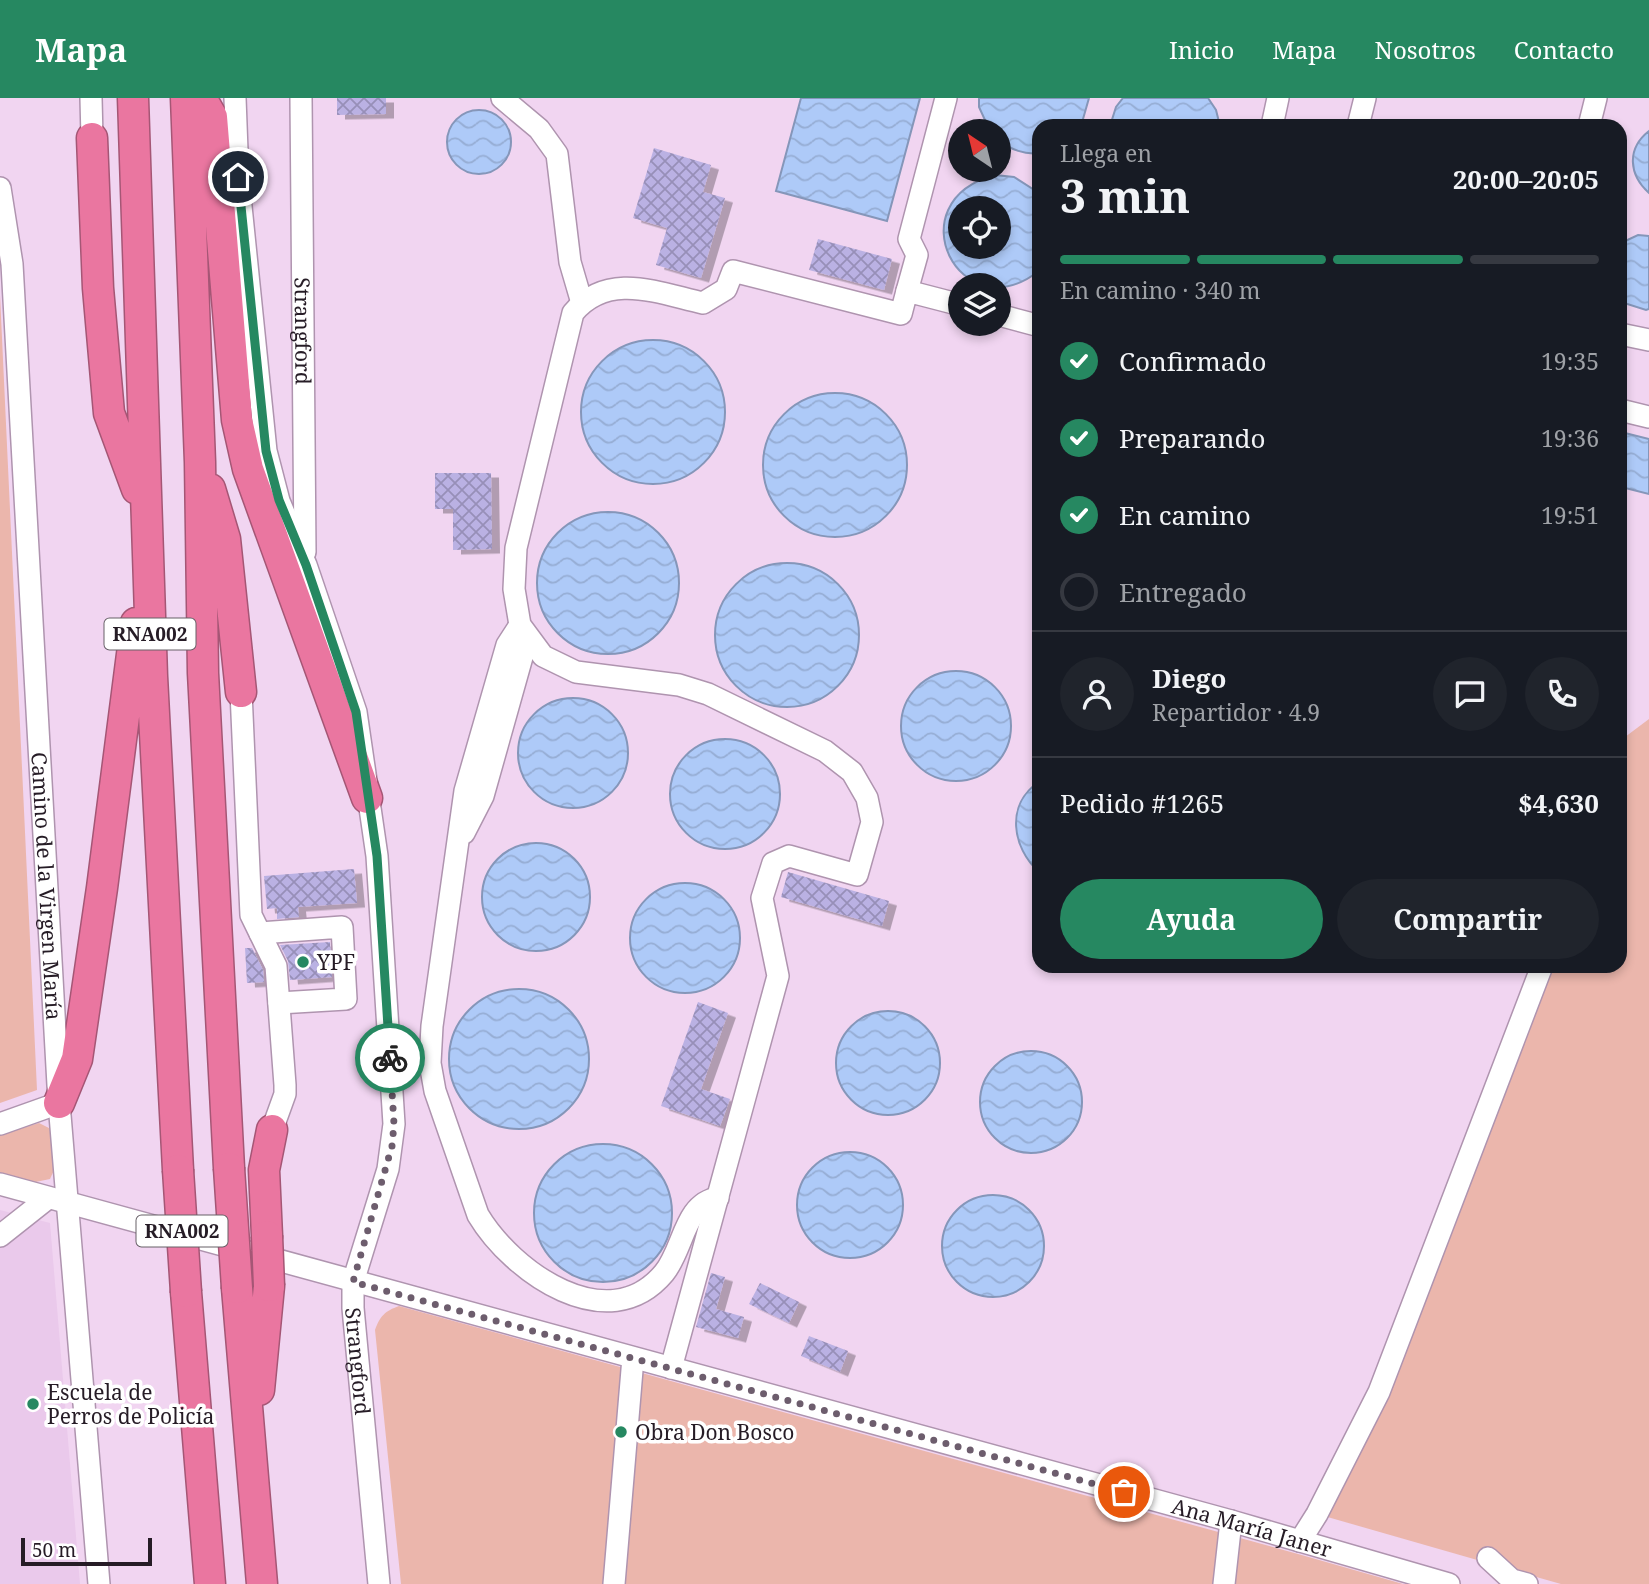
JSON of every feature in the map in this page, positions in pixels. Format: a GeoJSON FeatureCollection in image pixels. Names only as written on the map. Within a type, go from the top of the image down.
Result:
{"type":"FeatureCollection","features":[{"type":"Feature","properties":{"kind":"highway","name":"RNA002"},"geometry":{"type":"LineString","coordinates":[[133,98],[146,524],[178,1170],[210,1584]]}},
{"type":"Feature","properties":{"kind":"highway","name":"RNA002"},"geometry":{"type":"LineString","coordinates":[[186,98],[200,462],[203,673],[229,1168],[262,1584]]}},
{"type":"Feature","properties":{"kind":"highway"},"geometry":{"type":"LineString","coordinates":[[201,98],[212,117],[237,420],[248,469],[367,798]]}},
{"type":"Feature","properties":{"kind":"highway"},"geometry":{"type":"LineString","coordinates":[[59,1103],[77,1059],[110,834],[146,524],[109,413],[98,288],[92,138]]}},
{"type":"Feature","properties":{"kind":"highway"},"geometry":{"type":"LineString","coordinates":[[200,462],[225,539],[241,692]]}},
{"type":"Feature","properties":{"kind":"highway"},"geometry":{"type":"LineString","coordinates":[[251,1464],[269,1286],[264,1170],[272,1130]]}},
{"type":"Feature","properties":{"kind":"street"},"geometry":{"type":"LineString","coordinates":[[91,98],[92,138]]}},
{"type":"Feature","properties":{"kind":"street","name":"Strangford"},"geometry":{"type":"LineString","coordinates":[[235,98],[238,177],[266,451],[279,500],[306,565],[356,712],[377,856],[394,1124],[388,1169],[353,1282],[354,1345],[379,1584]]}},
{"type":"Feature","properties":{"kind":"street","name":"Strangford"},"geometry":{"type":"LineString","coordinates":[[300,98],[306,565]]}},
{"type":"Feature","properties":{"kind":"street"},"geometry":{"type":"LineString","coordinates":[[502,98],[539,129],[556,154],[570,262],[582,303]]}},
{"type":"Feature","properties":{"kind":"street"},"geometry":{"type":"LineString","coordinates":[[671,1368],[778,976],[762,898],[773,863],[789,856],[857,875],[872,822],[867,798],[852,772],[825,751],[708,694],[679,685],[576,672],[543,656],[520,625],[514,589],[516,548],[573,313],[582,303],[610,288],[629,286],[703,303],[726,289],[733,271],[901,314],[917,255],[909,239],[946,98]]}},
{"type":"Feature","properties":{"kind":"street"},"geometry":{"type":"LineString","coordinates":[[1274,119],[1278,98]]}},
{"type":"Feature","properties":{"kind":"street"},"geometry":{"type":"LineString","coordinates":[[1360,119],[1365,98]]}},
{"type":"Feature","properties":{"kind":"street"},"geometry":{"type":"LineString","coordinates":[[1590,119],[1595,98]]}},
{"type":"Feature","properties":{"kind":"street","name":"Camino de la Virgen María"},"geometry":{"type":"LineString","coordinates":[[0,188],[12,264],[59,1103],[58,1200],[99,1584]]}},
{"type":"Feature","properties":{"kind":"street"},"geometry":{"type":"LineString","coordinates":[[907,291],[948,302]]}},
{"type":"Feature","properties":{"kind":"street"},"geometry":{"type":"LineString","coordinates":[[1011,318],[1032,324]]}},
{"type":"Feature","properties":{"kind":"street"},"geometry":{"type":"LineString","coordinates":[[1627,335],[1649,340]]}},
{"type":"Feature","properties":{"kind":"street"},"geometry":{"type":"LineString","coordinates":[[1627,412],[1649,417]]}},
{"type":"Feature","properties":{"kind":"street"},"geometry":{"type":"LineString","coordinates":[[520,625],[506,645],[465,792],[455,850],[430,1063],[435,1091],[478,1215],[487,1230],[533,1273],[551,1285],[584,1299],[614,1301],[647,1287],[664,1273],[683,1240],[694,1210],[707,1200],[718,1198]]}},
{"type":"Feature","properties":{"kind":"street"},"geometry":{"type":"LineString","coordinates":[[241,692],[250,915],[276,966],[279,1003],[285,1094],[272,1130]]}},
{"type":"Feature","properties":{"kind":"street"},"geometry":{"type":"LineString","coordinates":[[260,933],[342,927],[346,999],[279,1003]]}},
{"type":"Feature","properties":{"kind":"street"},"geometry":{"type":"LineString","coordinates":[[1300,1541],[1317,1514],[1379,1392],[1539,973]]}},
{"type":"Feature","properties":{"kind":"street"},"geometry":{"type":"LineString","coordinates":[[0,1124],[59,1103]]}},
{"type":"Feature","properties":{"kind":"street","name":"Ana María Janer"},"geometry":{"type":"LineString","coordinates":[[0,1184],[1231,1521],[1449,1584]]}},
{"type":"Feature","properties":{"kind":"street"},"geometry":{"type":"LineString","coordinates":[[0,1236],[58,1200]]}},
{"type":"Feature","properties":{"kind":"street"},"geometry":{"type":"LineString","coordinates":[[614,1584],[633,1357]]}},
{"type":"Feature","properties":{"kind":"street"},"geometry":{"type":"LineString","coordinates":[[1224,1584],[1231,1521]]}},
{"type":"Feature","properties":{"kind":"street"},"geometry":{"type":"LineString","coordinates":[[1488,1558],[1512,1580],[1527,1584]]}},
{"type":"Feature","properties":{"kind":"shaded area"},"geometry":{"type":"Polygon","coordinates":[[[0,295],[37,1090],[0,1103],[0,295]]]}},
{"type":"Feature","properties":{"kind":"shaded area"},"geometry":{"type":"Polygon","coordinates":[[[1649,719],[1649,1584],[1561,1584],[1317,1514],[1379,1392],[1539,973],[1627,973],[1627,736],[1649,719]]]}},
{"type":"Feature","properties":{"kind":"shaded area"},"geometry":{"type":"Polygon","coordinates":[[[39,1123],[53,1130],[55,1168],[50,1179],[26,1184],[0,1176],[0,1135],[39,1123]]]}},
{"type":"Feature","properties":{"kind":"shaded area","name":"Escuela de Perros de Policía"},"geometry":{"type":"Polygon","coordinates":[[[0,1210],[50,1223],[80,1584],[0,1584],[0,1210]]]}},
{"type":"Feature","properties":{"kind":"shaded area","name":"Obra Don Bosco"},"geometry":{"type":"Polygon","coordinates":[[[399,1306],[1403,1584],[401,1584],[375,1330],[384,1315],[399,1306]]]}},
{"type":"Feature","properties":{"kind":"water"},"geometry":{"type":"Polygon","coordinates":[[[801,98],[920,98],[887,221],[776,191],[801,98]]]}},
{"type":"Feature","properties":{"kind":"water"},"geometry":{"type":"Polygon","coordinates":[[[979,98],[1089,98],[1083,119],[1032,119],[1032,153],[1012,148],[1012,119],[984,119],[979,107],[979,98]]]}},
{"type":"Feature","properties":{"kind":"water"},"geometry":{"type":"Polygon","coordinates":[[[1123,98],[1208,98],[1218,119],[1112,119],[1116,107],[1123,98]]]}},
{"type":"Feature","properties":{"kind":"water"},"geometry":{"type":"Polygon","coordinates":[[[473,110],[485,110],[502,119],[509,130],[509,154],[502,165],[485,174],[473,174],[461,169],[452,160],[447,148],[447,136],[452,124],[461,115],[473,110]]]}},
{"type":"Feature","properties":{"kind":"water"},"geometry":{"type":"Polygon","coordinates":[[[1649,131],[1649,193],[1637,178],[1633,162],[1636,146],[1649,131]]]}},
{"type":"Feature","properties":{"kind":"water"},"geometry":{"type":"Polygon","coordinates":[[[1012,177],[1032,189],[1032,274],[1011,285],[1011,273],[963,273],[952,259],[1011,259],[1011,196],[959,196],[965,189],[980,182],[1012,182],[1012,177]]]}},
{"type":"Feature","properties":{"kind":"water"},"geometry":{"type":"Polygon","coordinates":[[[948,210],[948,248],[944,233],[948,210]]]}},
{"type":"Feature","properties":{"kind":"water"},"geometry":{"type":"Polygon","coordinates":[[[1638,235],[1649,236],[1649,309],[1646,310],[1627,304],[1627,240],[1638,235]]]}},
{"type":"Feature","properties":{"kind":"water"},"geometry":{"type":"Polygon","coordinates":[[[653,340],[681,345],[704,361],[720,384],[725,412],[720,440],[704,463],[681,479],[653,484],[625,479],[602,463],[586,440],[581,412],[586,384],[602,361],[625,345],[653,340]]]}},
{"type":"Feature","properties":{"kind":"water"},"geometry":{"type":"Polygon","coordinates":[[[835,393],[863,398],[886,414],[902,437],[907,465],[902,493],[886,516],[863,532],[835,537],[807,532],[784,516],[768,493],[763,465],[768,437],[784,414],[807,398],[835,393]]]}},
{"type":"Feature","properties":{"kind":"water"},"geometry":{"type":"Polygon","coordinates":[[[1627,434],[1649,439],[1649,494],[1627,488],[1627,434]]]}},
{"type":"Feature","properties":{"kind":"water"},"geometry":{"type":"Polygon","coordinates":[[[608,512],[635,517],[658,533],[674,556],[679,583],[674,610],[658,633],[635,649],[608,654],[581,649],[558,633],[542,610],[537,583],[542,556],[558,533],[581,517],[608,512]]]}},
{"type":"Feature","properties":{"kind":"water"},"geometry":{"type":"Polygon","coordinates":[[[787,563],[815,568],[838,584],[854,607],[859,635],[854,663],[838,686],[815,702],[787,707],[759,702],[736,686],[720,663],[715,635],[720,607],[736,584],[759,568],[787,563]]]}},
{"type":"Feature","properties":{"kind":"water"},"geometry":{"type":"Polygon","coordinates":[[[956,671],[977,676],[995,687],[1006,705],[1011,726],[1006,747],[995,765],[977,776],[956,781],[935,776],[917,765],[906,747],[901,726],[906,705],[917,687],[935,676],[956,671]]]}},
{"type":"Feature","properties":{"kind":"water"},"geometry":{"type":"Polygon","coordinates":[[[573,698],[594,702],[612,714],[624,732],[628,753],[624,774],[612,792],[594,804],[573,808],[552,804],[534,792],[522,774],[518,753],[522,732],[534,714],[552,702],[573,698]]]}},
{"type":"Feature","properties":{"kind":"water"},"geometry":{"type":"Polygon","coordinates":[[[725,739],[746,744],[764,755],[775,773],[780,794],[775,815],[764,833],[746,844],[725,849],[704,844],[686,833],[675,815],[670,794],[675,773],[686,755],[704,744],[725,739]]]}},
{"type":"Feature","properties":{"kind":"water"},"geometry":{"type":"Polygon","coordinates":[[[1032,788],[1032,864],[1023,851],[1016,826],[1021,802],[1032,788]]]}},
{"type":"Feature","properties":{"kind":"water"},"geometry":{"type":"Polygon","coordinates":[[[536,843],[557,847],[574,859],[586,876],[590,897],[586,918],[574,935],[557,947],[536,951],[515,947],[498,935],[486,918],[482,897],[486,876],[498,859],[515,847],[536,843]]]}},
{"type":"Feature","properties":{"kind":"water"},"geometry":{"type":"Polygon","coordinates":[[[685,883],[706,887],[724,899],[736,917],[740,938],[736,959],[724,977],[706,989],[685,993],[664,989],[646,977],[634,959],[630,938],[634,917],[646,899],[664,887],[685,883]]]}},
{"type":"Feature","properties":{"kind":"water"},"geometry":{"type":"Polygon","coordinates":[[[519,989],[546,994],[569,1009],[584,1032],[589,1059],[584,1086],[569,1109],[546,1124],[519,1129],[492,1124],[469,1109],[454,1086],[449,1059],[454,1032],[469,1009],[492,994],[519,989]]]}},
{"type":"Feature","properties":{"kind":"water"},"geometry":{"type":"Polygon","coordinates":[[[888,1011],[908,1015],[925,1026],[936,1043],[940,1063],[936,1083],[925,1100],[908,1111],[888,1115],[868,1111],[851,1100],[840,1083],[836,1063],[840,1043],[851,1026],[868,1015],[888,1011]]]}},
{"type":"Feature","properties":{"kind":"water"},"geometry":{"type":"Polygon","coordinates":[[[1031,1051],[1051,1055],[1067,1066],[1078,1082],[1082,1102],[1078,1122],[1067,1138],[1051,1149],[1031,1153],[1011,1149],[995,1138],[984,1122],[980,1102],[984,1082],[995,1066],[1011,1055],[1031,1051]]]}},
{"type":"Feature","properties":{"kind":"water"},"geometry":{"type":"Polygon","coordinates":[[[603,1144],[629,1149],[652,1164],[667,1187],[672,1213],[667,1239],[652,1262],[629,1277],[603,1282],[577,1277],[554,1262],[539,1239],[534,1213],[539,1187],[554,1164],[577,1149],[603,1144]]]}},
{"type":"Feature","properties":{"kind":"water"},"geometry":{"type":"Polygon","coordinates":[[[850,1152],[870,1156],[888,1167],[899,1185],[903,1205],[899,1225],[888,1243],[870,1254],[850,1258],[830,1254],[812,1243],[801,1225],[797,1205],[801,1185],[812,1167],[830,1156],[850,1152]]]}},
{"type":"Feature","properties":{"kind":"water"},"geometry":{"type":"Polygon","coordinates":[[[993,1195],[1012,1199],[1029,1210],[1040,1227],[1044,1246],[1040,1265],[1029,1282],[1012,1293],[993,1297],[974,1293],[957,1282],[946,1265],[942,1246],[946,1227],[957,1210],[974,1199],[993,1195]]]}},
{"type":"Feature","properties":{"kind":"building"},"geometry":{"type":"Polygon","coordinates":[[[337,98],[386,98],[386,114],[337,115],[337,98]]]}},
{"type":"Feature","properties":{"kind":"building"},"geometry":{"type":"Polygon","coordinates":[[[654,148],[711,165],[703,192],[725,198],[701,278],[656,265],[667,228],[633,218],[654,148]]]}},
{"type":"Feature","properties":{"kind":"building"},"geometry":{"type":"Polygon","coordinates":[[[818,239],[892,259],[884,290],[809,270],[818,239]]]}},
{"type":"Feature","properties":{"kind":"building"},"geometry":{"type":"Polygon","coordinates":[[[435,473],[491,473],[492,549],[453,550],[453,509],[435,509],[435,473]]]}},
{"type":"Feature","properties":{"kind":"building"},"geometry":{"type":"Polygon","coordinates":[[[354,869],[357,903],[298,907],[299,917],[277,919],[277,908],[267,909],[264,876],[354,869]]]}},
{"type":"Feature","properties":{"kind":"building"},"geometry":{"type":"Polygon","coordinates":[[[788,872],[889,901],[882,926],[781,897],[788,872]]]}},
{"type":"Feature","properties":{"kind":"building"},"geometry":{"type":"Polygon","coordinates":[[[330,942],[332,977],[290,980],[288,961],[280,945],[330,942]]]}},
{"type":"Feature","properties":{"kind":"building"},"geometry":{"type":"Polygon","coordinates":[[[245,948],[252,948],[263,970],[264,982],[247,983],[245,948]]]}},
{"type":"Feature","properties":{"kind":"building"},"geometry":{"type":"Polygon","coordinates":[[[698,1002],[728,1013],[701,1089],[730,1099],[720,1126],[661,1106],[698,1002]]]}},
{"type":"Feature","properties":{"kind":"building"},"geometry":{"type":"Polygon","coordinates":[[[711,1273],[725,1277],[716,1309],[744,1317],[738,1338],[696,1327],[711,1273]]]}},
{"type":"Feature","properties":{"kind":"building"},"geometry":{"type":"Polygon","coordinates":[[[760,1283],[799,1302],[789,1323],[749,1304],[760,1283]]]}},
{"type":"Feature","properties":{"kind":"building"},"geometry":{"type":"Polygon","coordinates":[[[809,1336],[848,1351],[840,1372],[801,1356],[809,1336]]]}},
{"type":"Feature","properties":{"kind":"way so far"},"geometry":{"type":"LineString","coordinates":[[390,1058],[394,1124],[392,1146],[388,1169],[353,1282],[1124,1492]]}},
{"type":"Feature","properties":{"kind":"place","name":"YPF"},"geometry":{"type":"Point","coordinates":[303,962]}},
{"type":"Feature","properties":{"kind":"place","name":"Escuela de Perros de Policía"},"geometry":{"type":"Point","coordinates":[33,1404]}},
{"type":"Feature","properties":{"kind":"place","name":"Obra Don Bosco"},"geometry":{"type":"Point","coordinates":[621,1432]}},
{"type":"Feature","properties":{"kind":"route"},"geometry":{"type":"LineString","coordinates":[[238,177],[258,397],[266,451],[279,500],[306,565],[356,712],[377,856],[390,1058]]}}]}
